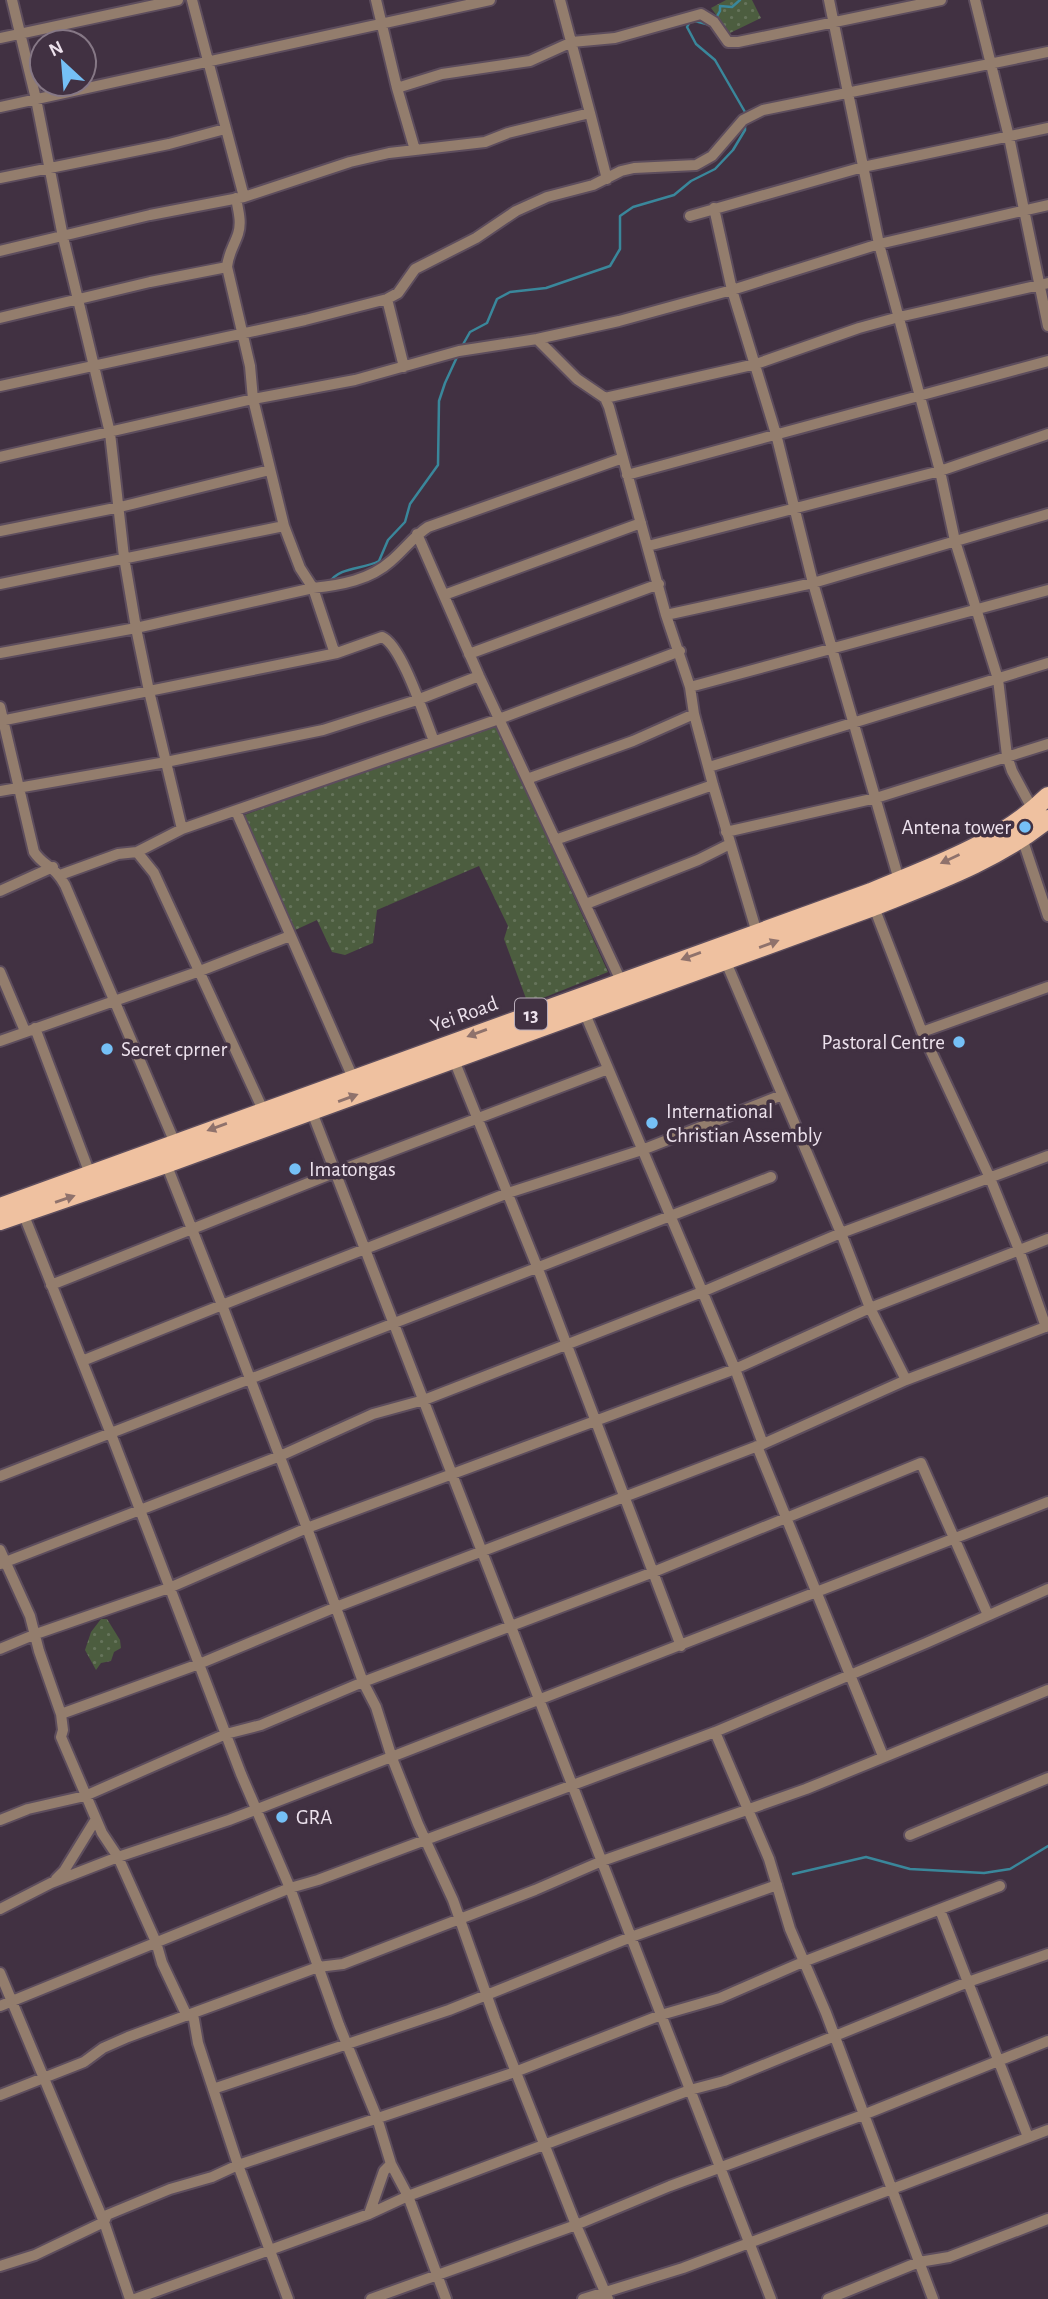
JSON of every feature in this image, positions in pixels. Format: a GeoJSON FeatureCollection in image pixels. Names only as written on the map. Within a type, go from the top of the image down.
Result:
{"type":"FeatureCollection","features":[{"type":"Feature","properties":{"kind":"main road","name":"Yei Road"},"geometry":{"type":"LineString","coordinates":[[581,1004],[621,981],[722,953],[757,933],[947,877],[1041,815],[1048,796]]}},
{"type":"Feature","properties":{"kind":"main road","name":"Yei Road"},"geometry":{"type":"LineString","coordinates":[[0,1207],[90,1174],[167,1152],[308,1103],[872,900],[899,880],[1020,831]]}},
{"type":"Feature","properties":{"kind":"main road","name":"Yei Road"},"geometry":{"type":"LineString","coordinates":[[0,1221],[262,1110],[308,1103],[353,1078],[451,1052]]}},
{"type":"Feature","properties":{"kind":"street"},"geometry":{"type":"LineString","coordinates":[[12,0],[36,99],[63,237],[110,433],[124,557],[136,628],[182,829]]}},
{"type":"Feature","properties":{"kind":"street"},"geometry":{"type":"LineString","coordinates":[[0,38],[178,0]]}},
{"type":"Feature","properties":{"kind":"street"},"geometry":{"type":"LineString","coordinates":[[192,0],[240,197],[238,233],[228,257],[227,267],[250,366],[253,399],[284,526],[300,568],[313,588],[328,635],[337,653]]}},
{"type":"Feature","properties":{"kind":"street"},"geometry":{"type":"LineString","coordinates":[[376,0],[415,150]]}},
{"type":"Feature","properties":{"kind":"street"},"geometry":{"type":"LineString","coordinates":[[0,107],[490,0]]}},
{"type":"Feature","properties":{"kind":"street"},"geometry":{"type":"LineString","coordinates":[[560,0],[607,178]]}},
{"type":"Feature","properties":{"kind":"street"},"geometry":{"type":"LineString","coordinates":[[829,0],[879,244],[940,471],[955,541],[998,679],[1007,755],[1012,771],[1041,815]]}},
{"type":"Feature","properties":{"kind":"street"},"geometry":{"type":"LineString","coordinates":[[397,88],[442,74],[530,61],[572,42],[615,38],[701,14],[714,22],[729,42],[738,42],[942,0]]}},
{"type":"Feature","properties":{"kind":"street"},"geometry":{"type":"LineString","coordinates":[[975,0],[1009,137],[1023,210],[1043,284],[1048,326]]}},
{"type":"Feature","properties":{"kind":"street"},"geometry":{"type":"LineString","coordinates":[[0,386],[387,299],[398,293],[415,269],[476,238],[505,217],[547,197],[593,185],[634,168],[696,165],[712,156],[737,125],[754,113],[1048,52]]}},
{"type":"Feature","properties":{"kind":"street"},"geometry":{"type":"LineString","coordinates":[[0,251],[150,215],[240,197],[351,162],[415,150],[485,142],[508,133],[590,113]]}},
{"type":"Feature","properties":{"kind":"street"},"geometry":{"type":"LineString","coordinates":[[690,216],[863,167],[1048,128]]}},
{"type":"Feature","properties":{"kind":"street"},"geometry":{"type":"LineString","coordinates":[[0,178],[169,144],[225,129]]}},
{"type":"Feature","properties":{"kind":"street"},"geometry":{"type":"LineString","coordinates":[[0,457],[253,399],[355,380],[459,351],[537,339],[619,321],[732,290],[879,244],[1048,205]]}},
{"type":"Feature","properties":{"kind":"street"},"geometry":{"type":"LineString","coordinates":[[714,208],[732,290],[776,434],[813,583],[899,880]]}},
{"type":"Feature","properties":{"kind":"street"},"geometry":{"type":"LineString","coordinates":[[0,318],[150,282],[227,267]]}},
{"type":"Feature","properties":{"kind":"street"},"geometry":{"type":"LineString","coordinates":[[605,398],[756,364],[859,328],[1043,284]]}},
{"type":"Feature","properties":{"kind":"street"},"geometry":{"type":"LineString","coordinates":[[387,299],[404,368]]}},
{"type":"Feature","properties":{"kind":"street"},"geometry":{"type":"LineString","coordinates":[[537,339],[578,379],[605,398],[616,428],[666,615],[691,687],[694,714],[713,785],[757,933]]}},
{"type":"Feature","properties":{"kind":"street"},"geometry":{"type":"LineString","coordinates":[[627,475],[1048,360]]}},
{"type":"Feature","properties":{"kind":"street"},"geometry":{"type":"LineString","coordinates":[[648,546],[940,471],[1048,434]]}},
{"type":"Feature","properties":{"kind":"street"},"geometry":{"type":"LineString","coordinates":[[0,653],[136,628],[341,584],[375,573],[417,534],[449,518],[623,458]]}},
{"type":"Feature","properties":{"kind":"street"},"geometry":{"type":"LineString","coordinates":[[0,531],[120,508],[271,470]]}},
{"type":"Feature","properties":{"kind":"street"},"geometry":{"type":"LineString","coordinates":[[666,615],[813,583],[1048,514]]}},
{"type":"Feature","properties":{"kind":"street"},"geometry":{"type":"LineString","coordinates":[[444,595],[641,523]]}},
{"type":"Feature","properties":{"kind":"street"},"geometry":{"type":"LineString","coordinates":[[0,584],[284,526]]}},
{"type":"Feature","properties":{"kind":"street"},"geometry":{"type":"LineString","coordinates":[[417,534],[479,676],[621,981]]}},
{"type":"Feature","properties":{"kind":"street"},"geometry":{"type":"LineString","coordinates":[[469,654],[659,584]]}},
{"type":"Feature","properties":{"kind":"street"},"geometry":{"type":"LineString","coordinates":[[691,687],[1048,590]]}},
{"type":"Feature","properties":{"kind":"street"},"geometry":{"type":"LineString","coordinates":[[1,720],[337,653],[382,637],[387,639],[403,664],[434,741]]}},
{"type":"Feature","properties":{"kind":"street"},"geometry":{"type":"LineString","coordinates":[[0,891],[57,871],[118,854],[137,852],[182,829],[499,719],[680,651]]}},
{"type":"Feature","properties":{"kind":"street"},"geometry":{"type":"LineString","coordinates":[[709,767],[1048,663]]}},
{"type":"Feature","properties":{"kind":"street"},"geometry":{"type":"LineString","coordinates":[[0,791],[166,762],[323,730],[417,700],[479,676]]}},
{"type":"Feature","properties":{"kind":"street"},"geometry":{"type":"LineString","coordinates":[[0,707],[34,852],[38,859],[57,871],[115,999],[192,1229],[280,1456],[363,1682],[376,1707],[392,1758],[459,1918],[515,2072],[606,2295]]}},
{"type":"Feature","properties":{"kind":"street"},"geometry":{"type":"LineString","coordinates":[[527,779],[634,741],[694,714]]}},
{"type":"Feature","properties":{"kind":"street"},"geometry":{"type":"LineString","coordinates":[[726,832],[876,798],[1048,744]]}},
{"type":"Feature","properties":{"kind":"street"},"geometry":{"type":"LineString","coordinates":[[555,840],[713,785]]}},
{"type":"Feature","properties":{"kind":"street"},"geometry":{"type":"LineString","coordinates":[[236,811],[353,1078]]}},
{"type":"Feature","properties":{"kind":"street"},"geometry":{"type":"LineString","coordinates":[[1020,831],[1045,897],[1048,916]]}},
{"type":"Feature","properties":{"kind":"street"},"geometry":{"type":"LineString","coordinates":[[586,904],[698,860],[730,844]]}},
{"type":"Feature","properties":{"kind":"street"},"geometry":{"type":"LineString","coordinates":[[137,852],[154,873],[262,1110]]}},
{"type":"Feature","properties":{"kind":"street"},"geometry":{"type":"LineString","coordinates":[[61,1714],[199,1664],[336,1607],[760,1445],[906,1380],[1047,1326],[990,1178],[922,1032],[872,900]]}},
{"type":"Feature","properties":{"kind":"street"},"geometry":{"type":"LineString","coordinates":[[0,1041],[200,971],[290,936]]}},
{"type":"Feature","properties":{"kind":"street"},"geometry":{"type":"LineString","coordinates":[[722,953],[870,1308],[906,1380]]}},
{"type":"Feature","properties":{"kind":"street"},"geometry":{"type":"LineString","coordinates":[[0,972],[30,1029],[90,1174]]}},
{"type":"Feature","properties":{"kind":"street"},"geometry":{"type":"LineString","coordinates":[[922,1032],[1048,987]]}},
{"type":"Feature","properties":{"kind":"street"},"geometry":{"type":"LineString","coordinates":[[581,1004],[735,1370],[786,1518],[883,1756]]}},
{"type":"Feature","properties":{"kind":"street"},"geometry":{"type":"LineString","coordinates":[[451,1052],[538,1269],[651,1573],[681,1646]]}},
{"type":"Feature","properties":{"kind":"street"},"geometry":{"type":"LineString","coordinates":[[51,1285],[336,1172],[608,1069]]}},
{"type":"Feature","properties":{"kind":"street"},"geometry":{"type":"LineString","coordinates":[[82,1361],[508,1194],[642,1150],[782,1094]]}},
{"type":"Feature","properties":{"kind":"street"},"geometry":{"type":"LineString","coordinates":[[308,1103],[771,2299]]}},
{"type":"Feature","properties":{"kind":"street"},"geometry":{"type":"LineString","coordinates":[[2,1563],[280,1456],[373,1414],[424,1400],[702,1292],[841,1233],[1048,1156]]}},
{"type":"Feature","properties":{"kind":"street"},"geometry":{"type":"LineString","coordinates":[[0,1476],[771,1177]]}},
{"type":"Feature","properties":{"kind":"street"},"geometry":{"type":"LineString","coordinates":[[23,1213],[255,1810],[290,1888],[377,2118],[391,2164],[408,2196],[446,2299]]}},
{"type":"Feature","properties":{"kind":"street"},"geometry":{"type":"LineString","coordinates":[[0,1649],[169,1588],[307,1528],[735,1370],[870,1308],[1048,1239]]}},
{"type":"Feature","properties":{"kind":"street"},"geometry":{"type":"LineString","coordinates":[[0,1819],[28,1809],[85,1796],[226,1734],[261,1725],[363,1682],[651,1573],[921,1463],[988,1615]]}},
{"type":"Feature","properties":{"kind":"street"},"geometry":{"type":"LineString","coordinates":[[0,1909],[51,1883],[392,1758],[1048,1502]]}},
{"type":"Feature","properties":{"kind":"street"},"geometry":{"type":"LineString","coordinates":[[0,1550],[2,1563],[30,1616],[38,1651],[61,1714],[61,1737],[85,1796],[118,1857],[156,1942],[162,1963],[190,2015],[238,2165],[288,2299]]}},
{"type":"Feature","properties":{"kind":"street"},"geometry":{"type":"LineString","coordinates":[[0,2006],[290,1888],[318,1880],[715,1732],[1047,1592]]}},
{"type":"Feature","properties":{"kind":"street"},"geometry":{"type":"LineString","coordinates":[[0,2095],[84,2062],[103,2048],[128,2036],[318,1967],[343,1964],[535,1890],[602,1861],[806,1789],[1048,1690]]}},
{"type":"Feature","properties":{"kind":"street"},"geometry":{"type":"LineString","coordinates":[[715,1732],[769,1859],[781,1904],[933,2299]]}},
{"type":"Feature","properties":{"kind":"street"},"geometry":{"type":"LineString","coordinates":[[910,1835],[1048,1778]]}},
{"type":"Feature","properties":{"kind":"street"},"geometry":{"type":"LineString","coordinates":[[51,1883],[64,1871],[96,1819]]}},
{"type":"Feature","properties":{"kind":"street"},"geometry":{"type":"LineString","coordinates":[[213,2089],[449,2010],[631,1937],[777,1885]]}},
{"type":"Feature","properties":{"kind":"street"},"geometry":{"type":"LineString","coordinates":[[0,2266],[35,2255],[104,2222],[107,2215],[119,2210],[238,2165],[515,2072],[661,2015],[720,1998],[803,1962],[1000,1886]]}},
{"type":"Feature","properties":{"kind":"street"},"geometry":{"type":"LineString","coordinates":[[940,1910],[1028,2137]]}},
{"type":"Feature","properties":{"kind":"street"},"geometry":{"type":"LineString","coordinates":[[135,2299],[369,2214],[408,2196],[690,2090],[724,2081],[968,1982],[1048,1954]]}},
{"type":"Feature","properties":{"kind":"street"},"geometry":{"type":"LineString","coordinates":[[0,1973],[104,2222],[130,2299]]}},
{"type":"Feature","properties":{"kind":"street"},"geometry":{"type":"LineString","coordinates":[[371,2299],[576,2225],[670,2186],[863,2115],[1048,2041]]}},
{"type":"Feature","properties":{"kind":"street"},"geometry":{"type":"LineString","coordinates":[[583,2299],[606,2295],[1048,2130]]}},
{"type":"Feature","properties":{"kind":"street"},"geometry":{"type":"LineString","coordinates":[[369,2214],[384,2171],[391,2164]]}},
{"type":"Feature","properties":{"kind":"street"},"geometry":{"type":"LineString","coordinates":[[828,2299],[919,2262],[949,2256],[1048,2219]]}},
{"type":"Feature","properties":{"kind":"green space"},"geometry":{"type":"Polygon","coordinates":[[[726,0],[752,0],[761,18],[730,33],[711,8],[726,0]]]}},
{"type":"Feature","properties":{"kind":"green space"},"geometry":{"type":"Polygon","coordinates":[[[495,723],[608,972],[528,1004],[504,939],[508,926],[479,866],[377,910],[373,943],[345,955],[332,952],[317,920],[293,931],[242,816],[495,723]]]}},
{"type":"Feature","properties":{"kind":"green space"},"geometry":{"type":"Polygon","coordinates":[[[101,1619],[107,1619],[120,1640],[121,1648],[114,1652],[111,1661],[101,1663],[96,1670],[85,1650],[91,1632],[101,1619]]]}},
{"type":"Feature","properties":{"kind":"waterway"},"geometry":{"type":"LineString","coordinates":[[716,18],[720,6],[732,7],[740,0]]}},
{"type":"Feature","properties":{"kind":"waterway"},"geometry":{"type":"LineString","coordinates":[[710,25],[691,20],[687,27],[696,44],[715,60],[745,112],[745,117]]}},
{"type":"Feature","properties":{"kind":"waterway"},"geometry":{"type":"LineString","coordinates":[[461,348],[470,332],[487,323],[497,299],[510,292],[546,288],[610,266],[620,249],[620,216],[633,207],[674,195],[691,181],[715,169],[733,150],[745,130],[745,123]]}},
{"type":"Feature","properties":{"kind":"waterway"},"geometry":{"type":"LineString","coordinates":[[329,583],[345,571],[379,561],[388,540],[405,522],[410,504],[438,465],[439,401],[457,357]]}},
{"type":"Feature","properties":{"kind":"waterway"},"geometry":{"type":"LineString","coordinates":[[793,1874],[866,1857],[910,1869],[984,1873],[1010,1869],[1048,1846]]}},
{"type":"Feature","properties":{"kind":"place","name":"Antena tower"},"geometry":{"type":"Point","coordinates":[1025,827]}},
{"type":"Feature","properties":{"kind":"place","name":"Pastoral Centre"},"geometry":{"type":"Point","coordinates":[959,1042]}},
{"type":"Feature","properties":{"kind":"place","name":"Secret cprner"},"geometry":{"type":"Point","coordinates":[107,1049]}},
{"type":"Feature","properties":{"kind":"place","name":"International Christian Assembly"},"geometry":{"type":"Point","coordinates":[652,1123]}},
{"type":"Feature","properties":{"kind":"place","name":"Imatongas"},"geometry":{"type":"Point","coordinates":[295,1169]}},
{"type":"Feature","properties":{"kind":"place","name":"GRA"},"geometry":{"type":"Point","coordinates":[282,1817]}}]}
